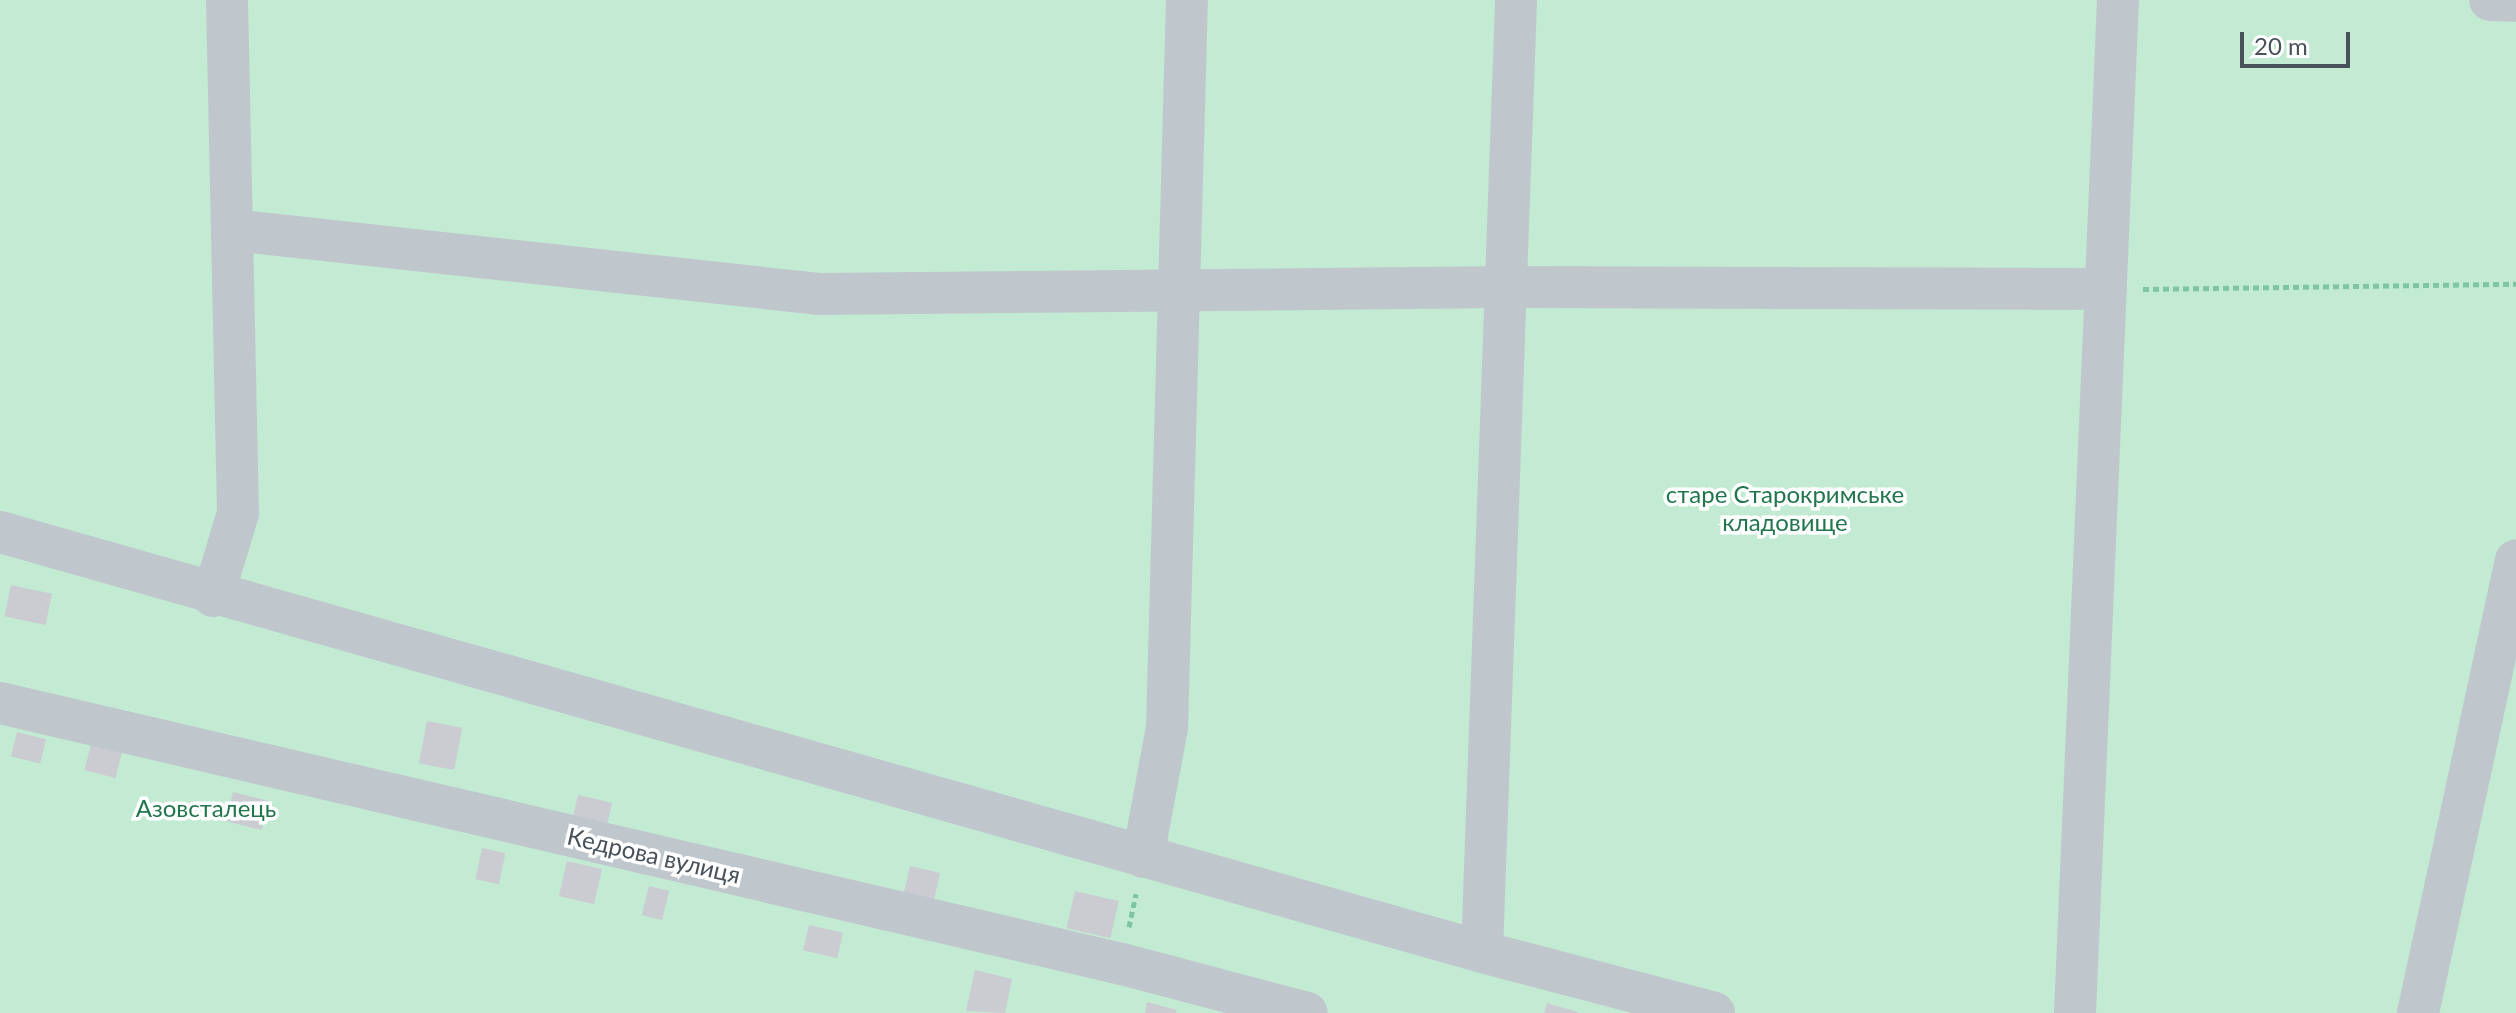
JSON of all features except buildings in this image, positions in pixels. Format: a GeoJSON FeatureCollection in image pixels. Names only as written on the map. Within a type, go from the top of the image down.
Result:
{"type":"FeatureCollection","features":[{"type":"Feature","properties":{"kind":"street"},"geometry":{"type":"LineString","coordinates":[[213,596],[238,513],[227,0]]}},
{"type":"Feature","properties":{"kind":"street"},"geometry":{"type":"LineString","coordinates":[[1143,857],[1167,728],[1187,0]]}},
{"type":"Feature","properties":{"kind":"street"},"geometry":{"type":"LineString","coordinates":[[1482,952],[1516,0]]}},
{"type":"Feature","properties":{"kind":"street"},"geometry":{"type":"LineString","coordinates":[[2075,1013],[2118,0]]}},
{"type":"Feature","properties":{"kind":"street"},"geometry":{"type":"LineString","coordinates":[[2490,0],[2516,1]]}},
{"type":"Feature","properties":{"kind":"street"},"geometry":{"type":"LineString","coordinates":[[232,230],[819,294],[1506,287],[2106,289]]}},
{"type":"Feature","properties":{"kind":"street"},"geometry":{"type":"LineString","coordinates":[[0,532],[213,596],[1143,857],[1714,1013]]}},
{"type":"Feature","properties":{"kind":"street"},"geometry":{"type":"LineString","coordinates":[[2418,1013],[2516,561]]}},
{"type":"Feature","properties":{"kind":"street","name":"Кедрова вулиця"},"geometry":{"type":"LineString","coordinates":[[0,703],[1122,964],[1307,1013]]}},
{"type":"Feature","properties":{"kind":"path"},"geometry":{"type":"LineString","coordinates":[[2106,289],[2516,284]]}},
{"type":"Feature","properties":{"kind":"path"},"geometry":{"type":"LineString","coordinates":[[1122,964],[1143,857]]}},
{"type":"Feature","properties":{"kind":"green space","name":"старе Старокримське кладовище"},"geometry":{"type":"Polygon","coordinates":[[[0,0],[2516,0],[2516,1013],[0,1013],[0,0]]]}},
{"type":"Feature","properties":{"kind":"park label","name":"Азовсталець"},"geometry":{"type":"Point","coordinates":[206,808]}}]}
